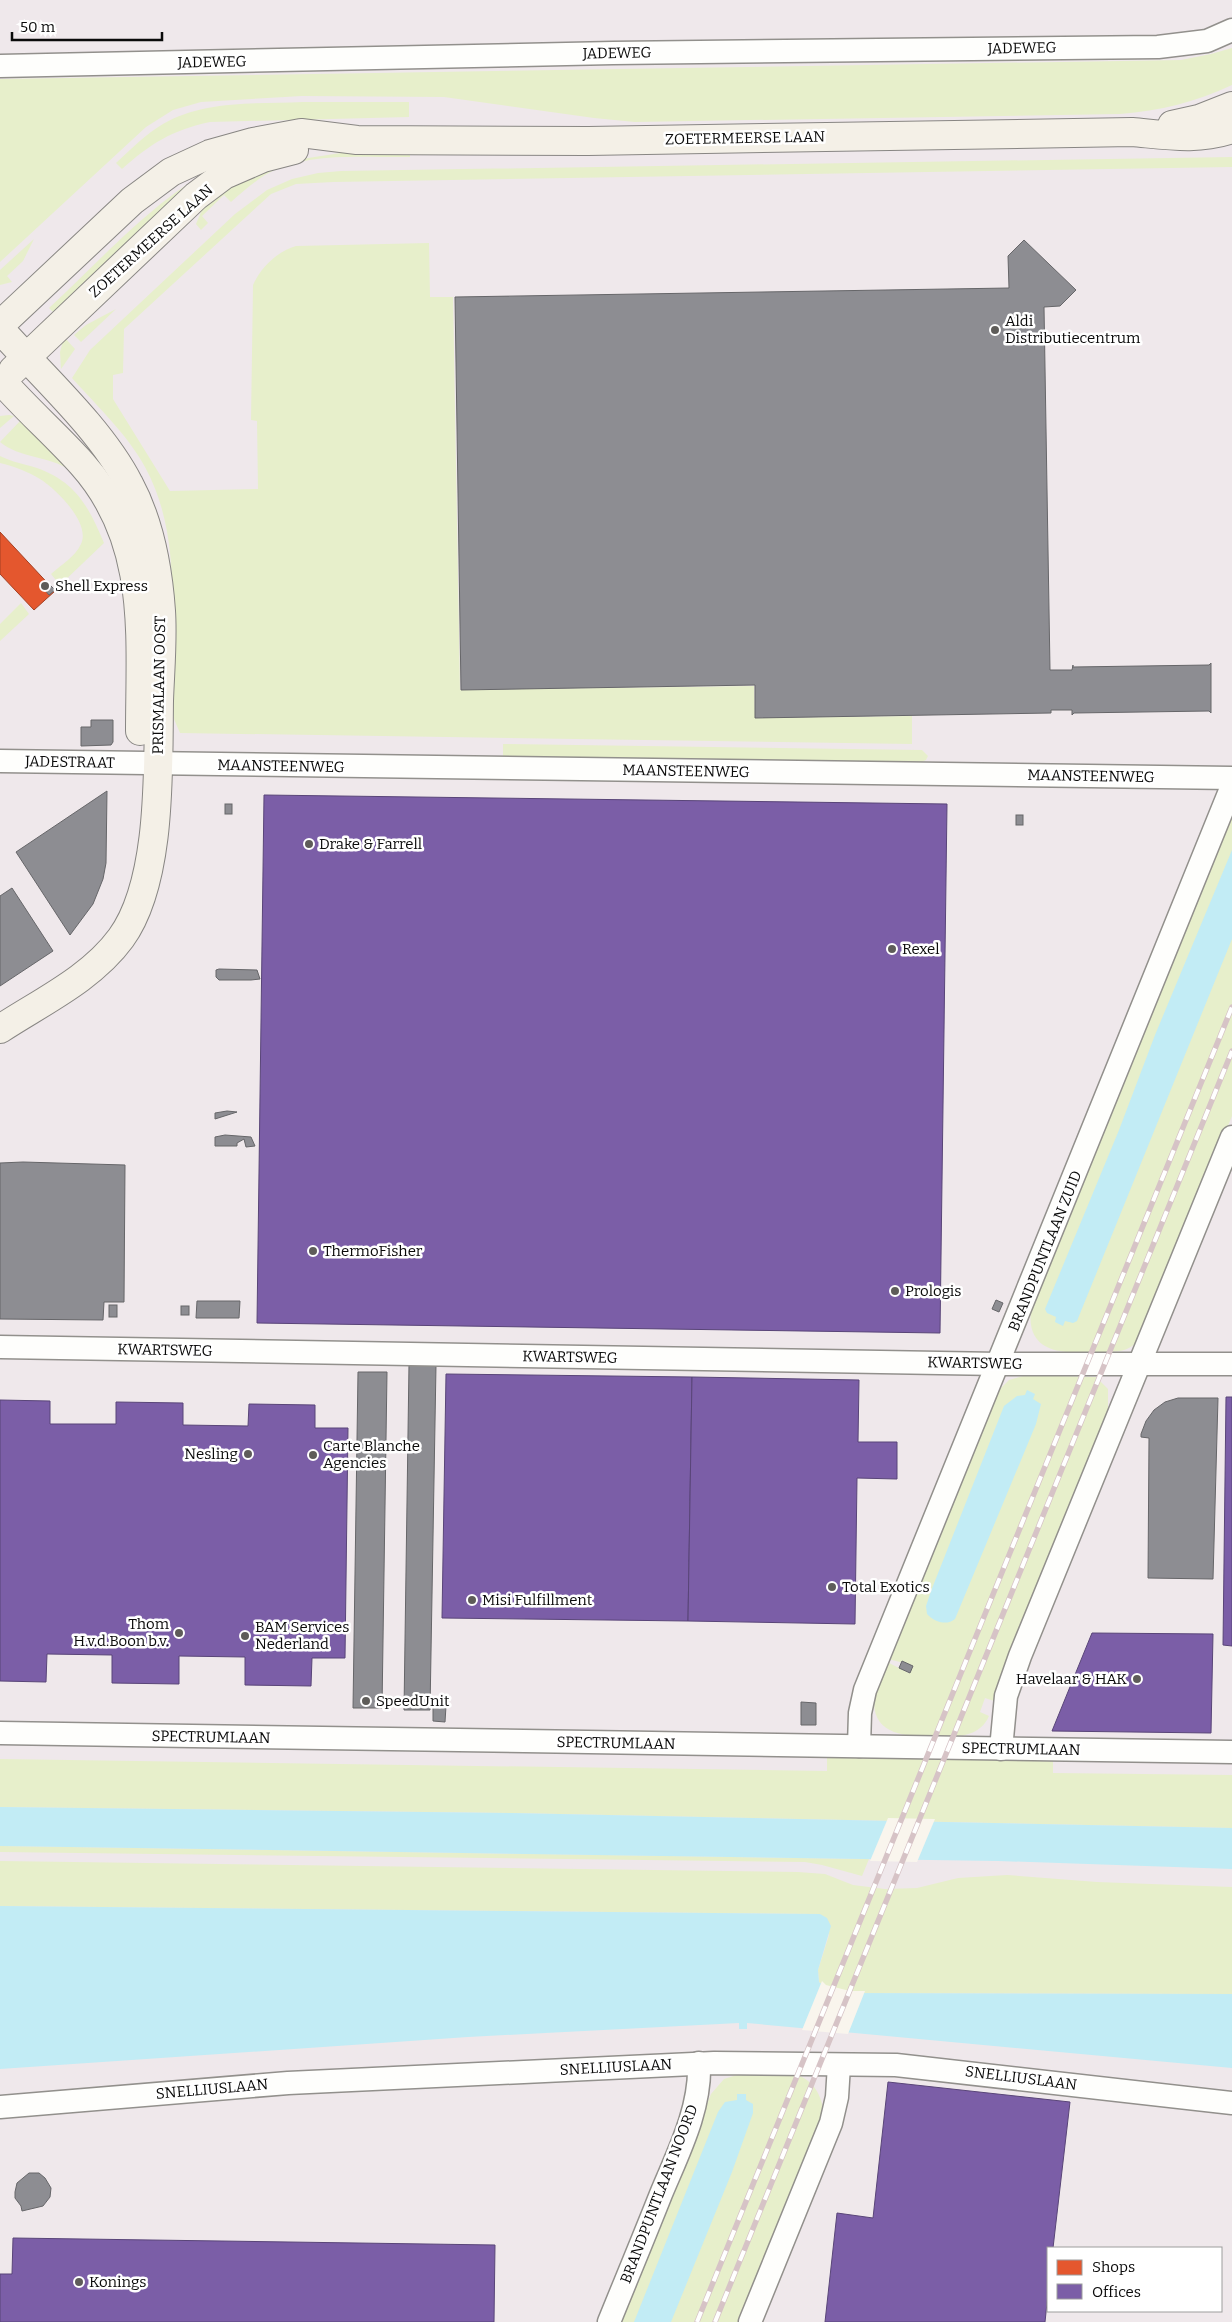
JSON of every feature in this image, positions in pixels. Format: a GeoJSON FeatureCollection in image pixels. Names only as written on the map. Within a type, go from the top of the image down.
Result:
{"type":"FeatureCollection","features":[{"type":"Feature","properties":{"kind":"street","name":"JADEWEG"},"geometry":{"type":"LineString","coordinates":[[0,66],[603,53],[1158,47],[1207,41],[1232,30]]}},
{"type":"Feature","properties":{"kind":"street","name":"ZOETERMEERSE LAAN"},"geometry":{"type":"LineString","coordinates":[[1132,132],[1199,119],[1232,106]]}},
{"type":"Feature","properties":{"kind":"street","name":"ZOETERMEERSE LAAN"},"geometry":{"type":"LineString","coordinates":[[0,324],[132,201],[171,172],[210,154],[254,142],[301,133],[357,140],[588,141],[1132,132],[1187,137],[1203,136],[1232,129]]}},
{"type":"Feature","properties":{"kind":"street","name":"ZOETERMEERSE LAAN"},"geometry":{"type":"LineString","coordinates":[[0,381],[169,220],[224,175],[263,158],[303,148],[357,140]]}},
{"type":"Feature","properties":{"kind":"street","name":"PRISMALAAN OOST"},"geometry":{"type":"LineString","coordinates":[[0,329],[106,446],[129,484],[143,518],[155,564],[161,612],[149,764],[140,820],[146,875],[136,910],[122,937],[104,958],[83,975],[0,1029]]}},
{"type":"Feature","properties":{"kind":"street","name":"PRISMALAAN OOST"},"geometry":{"type":"LineString","coordinates":[[0,381],[83,465],[106,496],[123,530],[134,567],[140,610],[149,764]]}},
{"type":"Feature","properties":{"kind":"street","name":"JADESTRAAT"},"geometry":{"type":"LineString","coordinates":[[0,761],[149,764]]}},
{"type":"Feature","properties":{"kind":"street","name":"MAANSTEENWEG"},"geometry":{"type":"LineString","coordinates":[[149,764],[1232,778]]}},
{"type":"Feature","properties":{"kind":"street","name":"BRANDPUNTLAAN ZUID"},"geometry":{"type":"LineString","coordinates":[[859,1746],[860,1713],[865,1690],[999,1364],[1232,786]]}},
{"type":"Feature","properties":{"kind":"street"},"geometry":{"type":"LineString","coordinates":[[1001,1749],[1003,1710],[1010,1683],[1232,1137]]}},
{"type":"Feature","properties":{"kind":"street","name":"KWARTSWEG"},"geometry":{"type":"LineString","coordinates":[[0,1347],[999,1364],[1232,1364]]}},
{"type":"Feature","properties":{"kind":"street","name":"SPECTRUMLAAN"},"geometry":{"type":"LineString","coordinates":[[0,1734],[1232,1752]]}},
{"type":"Feature","properties":{"kind":"street","name":"SNELLIUSLAAN"},"geometry":{"type":"LineString","coordinates":[[0,2107],[288,2083],[699,2064],[896,2065],[1232,2102]]}},
{"type":"Feature","properties":{"kind":"street","name":"BRANDPUNTLAAN NOORD"},"geometry":{"type":"LineString","coordinates":[[609,2322],[681,2146],[694,2108],[698,2089],[699,2064]]}},
{"type":"Feature","properties":{"kind":"street"},"geometry":{"type":"LineString","coordinates":[[750,2322],[831,2123],[837,2097],[839,2065]]}},
{"type":"Feature","properties":{"kind":"shaded area"},"geometry":{"type":"Polygon","coordinates":[[[0,0],[1232,0],[1232,2322],[0,2322],[0,0]]]}},
{"type":"Feature","properties":{"kind":"green space"},"geometry":{"type":"Polygon","coordinates":[[[1232,48],[1232,85],[1178,105],[1120,114],[635,122],[444,97],[302,96],[201,102],[173,110],[146,127],[0,262],[0,79],[1181,60],[1232,48]]]}},
{"type":"Feature","properties":{"kind":"green space"},"geometry":{"type":"Polygon","coordinates":[[[303,102],[409,102],[409,117],[210,122],[184,129],[162,139],[142,152],[122,169],[116,163],[157,128],[179,116],[213,107],[303,102]]]}},
{"type":"Feature","properties":{"kind":"green space"},"geometry":{"type":"Polygon","coordinates":[[[354,151],[410,152],[410,157],[336,157],[299,162],[281,167],[265,175],[231,202],[224,195],[202,216],[208,223],[201,230],[196,224],[204,205],[243,179],[295,160],[354,151]]]}},
{"type":"Feature","properties":{"kind":"green space"},"geometry":{"type":"Polygon","coordinates":[[[1232,157],[1232,167],[333,182],[296,184],[271,194],[124,329],[123,373],[113,375],[113,399],[170,491],[258,489],[257,421],[251,420],[253,285],[265,266],[289,248],[296,246],[429,243],[430,297],[453,297],[460,690],[754,686],[755,718],[912,716],[912,744],[180,733],[174,719],[172,703],[172,583],[166,524],[157,495],[138,455],[130,443],[72,378],[90,350],[235,214],[267,190],[292,179],[318,173],[341,171],[1232,157]]]}},
{"type":"Feature","properties":{"kind":"green space"},"geometry":{"type":"Polygon","coordinates":[[[223,163],[53,312],[49,308],[153,210],[199,177],[223,163]]]}},
{"type":"Feature","properties":{"kind":"green space"},"geometry":{"type":"Polygon","coordinates":[[[34,239],[23,261],[7,276],[12,282],[0,285],[0,270],[34,239]]]}},
{"type":"Feature","properties":{"kind":"green space"},"geometry":{"type":"Polygon","coordinates":[[[116,309],[81,342],[74,335],[86,325],[116,309]]]}},
{"type":"Feature","properties":{"kind":"green space"},"geometry":{"type":"Polygon","coordinates":[[[64,337],[75,349],[61,369],[60,352],[64,337]]]}},
{"type":"Feature","properties":{"kind":"green space"},"geometry":{"type":"Polygon","coordinates":[[[0,416],[14,416],[0,428],[0,416]]]}},
{"type":"Feature","properties":{"kind":"green space"},"geometry":{"type":"Polygon","coordinates":[[[22,419],[35,426],[47,436],[93,490],[112,520],[125,550],[132,580],[138,645],[137,719],[134,730],[128,728],[130,606],[119,546],[108,519],[91,493],[73,472],[62,465],[16,451],[0,442],[22,419]]]}},
{"type":"Feature","properties":{"kind":"green space"},"geometry":{"type":"Polygon","coordinates":[[[0,456],[37,468],[62,481],[80,497],[93,518],[104,543],[60,585],[51,574],[72,557],[81,544],[83,536],[77,517],[55,490],[36,476],[0,463],[0,456]]]}},
{"type":"Feature","properties":{"kind":"green space"},"geometry":{"type":"Polygon","coordinates":[[[21,603],[29,614],[0,641],[0,624],[21,603]]]}},
{"type":"Feature","properties":{"kind":"green space"},"geometry":{"type":"Polygon","coordinates":[[[503,744],[922,750],[928,756],[926,760],[919,763],[503,757],[503,744]]]}},
{"type":"Feature","properties":{"kind":"green space"},"geometry":{"type":"Polygon","coordinates":[[[1232,813],[1232,1116],[1147,1324],[1137,1342],[1125,1350],[1116,1352],[1073,1353],[1050,1349],[1034,1335],[1031,1324],[1031,1309],[1232,813]]]}},
{"type":"Feature","properties":{"kind":"green space"},"geometry":{"type":"Polygon","coordinates":[[[1027,1375],[1096,1377],[1108,1389],[1108,1416],[994,1701],[985,1698],[980,1712],[989,1716],[985,1724],[972,1733],[957,1736],[923,1737],[894,1732],[880,1722],[874,1702],[875,1692],[887,1662],[909,1673],[912,1665],[888,1659],[998,1391],[1009,1380],[1027,1375]]]}},
{"type":"Feature","properties":{"kind":"green space"},"geometry":{"type":"Polygon","coordinates":[[[827,1757],[1053,1760],[1053,1773],[1232,1775],[1232,1828],[512,1813],[0,1807],[0,1759],[827,1771],[827,1757]]]}},
{"type":"Feature","properties":{"kind":"green space"},"geometry":{"type":"Polygon","coordinates":[[[0,1846],[869,1859],[862,1876],[805,1862],[0,1852],[0,1846]]]}},
{"type":"Feature","properties":{"kind":"green space"},"geometry":{"type":"Polygon","coordinates":[[[0,1861],[798,1872],[825,1874],[853,1885],[885,1889],[917,1888],[958,1878],[1007,1875],[1097,1882],[1232,1887],[1232,1994],[850,1993],[825,1987],[819,1982],[818,1970],[829,1935],[820,1914],[0,1906],[0,1861]]]}},
{"type":"Feature","properties":{"kind":"green space"},"geometry":{"type":"Polygon","coordinates":[[[740,2074],[788,2074],[802,2077],[813,2085],[817,2091],[822,2104],[823,2117],[740,2322],[619,2322],[711,2094],[724,2079],[740,2074]]]}},
{"type":"Feature","properties":{"kind":"water"},"geometry":{"type":"Polygon","coordinates":[[[1232,850],[1232,939],[1077,1321],[1073,1323],[1065,1321],[1063,1326],[1055,1322],[1056,1317],[1047,1313],[1045,1309],[1119,1130],[1155,1035],[1232,850]]]}},
{"type":"Feature","properties":{"kind":"water"},"geometry":{"type":"Polygon","coordinates":[[[1027,1390],[1035,1394],[1033,1399],[1041,1404],[1036,1424],[955,1619],[944,1623],[937,1621],[927,1614],[926,1606],[931,1591],[1004,1406],[1017,1396],[1025,1395],[1027,1390]]]}},
{"type":"Feature","properties":{"kind":"water"},"geometry":{"type":"Polygon","coordinates":[[[0,1807],[512,1813],[1232,1828],[1232,1869],[998,1861],[0,1846],[0,1807]]]}},
{"type":"Feature","properties":{"kind":"water"},"geometry":{"type":"Polygon","coordinates":[[[0,1906],[820,1914],[827,1918],[831,1926],[818,1970],[819,1982],[825,1987],[850,1993],[1232,1994],[1232,2068],[747,2023],[747,2029],[739,2029],[739,2023],[468,2037],[0,2069],[0,1906]]]}},
{"type":"Feature","properties":{"kind":"water"},"geometry":{"type":"Polygon","coordinates":[[[737,2094],[746,2094],[746,2100],[753,2104],[753,2113],[732,2172],[671,2322],[634,2322],[718,2112],[725,2102],[737,2100],[737,2094]]]}},
{"type":"Feature","properties":{"kind":"pier"},"geometry":{"type":"Polygon","coordinates":[[[888,1818],[935,1819],[917,1862],[870,1861],[888,1818]]]}},
{"type":"Feature","properties":{"kind":"pier"},"geometry":{"type":"Polygon","coordinates":[[[822,1981],[826,1985],[850,1991],[865,1991],[848,2034],[802,2030],[822,1981]]]}},
{"type":"Feature","properties":{"kind":"building: Shops"},"geometry":{"type":"Polygon","coordinates":[[[0,532],[55,591],[34,610],[0,574],[0,532]]]}},
{"type":"Feature","properties":{"kind":"building: Offices"},"geometry":{"type":"Polygon","coordinates":[[[264,795],[947,804],[940,1333],[257,1323],[264,795]]]}},
{"type":"Feature","properties":{"kind":"building: Offices"},"geometry":{"type":"Polygon","coordinates":[[[446,1374],[692,1377],[688,1621],[442,1618],[446,1374]]]}},
{"type":"Feature","properties":{"kind":"building: Offices"},"geometry":{"type":"Polygon","coordinates":[[[692,1377],[859,1380],[858,1442],[897,1442],[897,1479],[857,1478],[855,1624],[688,1621],[692,1377]]]}},
{"type":"Feature","properties":{"kind":"building: Offices"},"geometry":{"type":"Polygon","coordinates":[[[1226,1397],[1232,1397],[1232,1646],[1223,1645],[1226,1397]]]}},
{"type":"Feature","properties":{"kind":"building: Offices"},"geometry":{"type":"Polygon","coordinates":[[[0,1400],[50,1401],[50,1424],[116,1424],[116,1402],[183,1403],[183,1425],[248,1426],[249,1404],[315,1405],[315,1428],[348,1428],[345,1658],[312,1658],[311,1686],[245,1685],[245,1657],[179,1656],[179,1684],[112,1683],[112,1655],[47,1654],[46,1682],[0,1681],[0,1400]]]}},
{"type":"Feature","properties":{"kind":"building: Offices"},"geometry":{"type":"Polygon","coordinates":[[[1092,1633],[1213,1634],[1211,1733],[1052,1731],[1092,1633]]]}},
{"type":"Feature","properties":{"kind":"building: Offices"},"geometry":{"type":"Polygon","coordinates":[[[888,2082],[1070,2102],[1053,2247],[1047,2247],[1045,2322],[825,2322],[837,2213],[873,2218],[888,2082]]]}},
{"type":"Feature","properties":{"kind":"building: Offices"},"geometry":{"type":"Polygon","coordinates":[[[13,2238],[495,2245],[494,2322],[0,2322],[0,2274],[12,2274],[13,2238]]]}},
{"type":"Feature","properties":{"kind":"building: Industry"},"geometry":{"type":"Polygon","coordinates":[[[1024,240],[1076,290],[1060,306],[1044,307],[1050,670],[1072,670],[1073,665],[1073,667],[1209,665],[1211,663],[1211,713],[1209,711],[1074,713],[1072,715],[1072,710],[1051,710],[1051,713],[755,718],[755,685],[461,690],[455,297],[1009,288],[1008,256],[1024,240]]]}},
{"type":"Feature","properties":{"kind":"building: Industry"},"geometry":{"type":"Polygon","coordinates":[[[49,584],[55,590],[49,595],[44,589],[49,584]]]}},
{"type":"Feature","properties":{"kind":"building: Industry"},"geometry":{"type":"Polygon","coordinates":[[[91,720],[113,720],[113,742],[111,745],[81,746],[81,727],[91,727],[91,720]]]}},
{"type":"Feature","properties":{"kind":"building: Industry"},"geometry":{"type":"Polygon","coordinates":[[[107,791],[106,863],[103,879],[93,904],[70,935],[16,852],[107,791]]]}},
{"type":"Feature","properties":{"kind":"building: Industry"},"geometry":{"type":"Polygon","coordinates":[[[225,804],[232,804],[232,814],[225,814],[225,804]]]}},
{"type":"Feature","properties":{"kind":"building: Industry"},"geometry":{"type":"Polygon","coordinates":[[[1016,815],[1023,815],[1023,825],[1016,825],[1016,815]]]}},
{"type":"Feature","properties":{"kind":"building: Industry"},"geometry":{"type":"Polygon","coordinates":[[[12,888],[53,951],[0,986],[0,896],[12,888]]]}},
{"type":"Feature","properties":{"kind":"building: Industry"},"geometry":{"type":"Polygon","coordinates":[[[216,970],[257,970],[260,979],[219,980],[216,977],[216,970]]]}},
{"type":"Feature","properties":{"kind":"building: Industry"},"geometry":{"type":"Polygon","coordinates":[[[237,1112],[215,1119],[215,1113],[237,1112]]]}},
{"type":"Feature","properties":{"kind":"building: Industry"},"geometry":{"type":"Polygon","coordinates":[[[225,1135],[251,1137],[255,1146],[246,1147],[244,1139],[237,1143],[237,1146],[215,1146],[215,1137],[225,1135]]]}},
{"type":"Feature","properties":{"kind":"building: Industry"},"geometry":{"type":"Polygon","coordinates":[[[0,1163],[125,1165],[124,1302],[104,1302],[103,1320],[0,1319],[0,1163]]]}},
{"type":"Feature","properties":{"kind":"building: Industry"},"geometry":{"type":"Polygon","coordinates":[[[996,1300],[1003,1303],[999,1312],[992,1309],[996,1300]]]}},
{"type":"Feature","properties":{"kind":"building: Industry"},"geometry":{"type":"Polygon","coordinates":[[[197,1301],[240,1301],[239,1318],[196,1318],[197,1301]]]}},
{"type":"Feature","properties":{"kind":"building: Industry"},"geometry":{"type":"Polygon","coordinates":[[[109,1305],[117,1305],[117,1317],[109,1317],[109,1305]]]}},
{"type":"Feature","properties":{"kind":"building: Industry"},"geometry":{"type":"Polygon","coordinates":[[[181,1306],[189,1306],[189,1315],[181,1315],[181,1306]]]}},
{"type":"Feature","properties":{"kind":"building: Industry"},"geometry":{"type":"Polygon","coordinates":[[[409,1364],[436,1365],[430,1710],[404,1710],[409,1364]]]}},
{"type":"Feature","properties":{"kind":"building: Industry"},"geometry":{"type":"Polygon","coordinates":[[[358,1372],[387,1372],[382,1708],[353,1708],[358,1372]]]}},
{"type":"Feature","properties":{"kind":"building: Industry"},"geometry":{"type":"Polygon","coordinates":[[[1178,1398],[1218,1398],[1213,1579],[1148,1578],[1149,1438],[1141,1437],[1141,1434],[1146,1421],[1154,1410],[1165,1402],[1178,1398]]]}},
{"type":"Feature","properties":{"kind":"building: Industry"},"geometry":{"type":"Polygon","coordinates":[[[902,1661],[913,1666],[910,1673],[899,1668],[902,1661]]]}},
{"type":"Feature","properties":{"kind":"building: Industry"},"geometry":{"type":"Polygon","coordinates":[[[801,1702],[816,1703],[816,1725],[801,1725],[801,1702]]]}},
{"type":"Feature","properties":{"kind":"building: Industry"},"geometry":{"type":"Polygon","coordinates":[[[433,1706],[446,1706],[445,1722],[433,1721],[433,1706]]]}},
{"type":"Feature","properties":{"kind":"building: Industry"},"geometry":{"type":"Polygon","coordinates":[[[29,2173],[39,2173],[45,2178],[51,2188],[50,2197],[43,2206],[22,2211],[15,2198],[15,2192],[17,2183],[29,2173]]]}},
{"type":"Feature","properties":{"kind":"railway"},"geometry":{"type":"LineString","coordinates":[[697,2322],[1232,1007]]}},
{"type":"Feature","properties":{"kind":"railway"},"geometry":{"type":"LineString","coordinates":[[715,2322],[1232,1051]]}},
{"type":"Feature","properties":{"kind":"place","name":"Aldi Distributiecentrum"},"geometry":{"type":"Point","coordinates":[995,330]}},
{"type":"Feature","properties":{"kind":"place","name":"Shell Express"},"geometry":{"type":"Point","coordinates":[45,586]}},
{"type":"Feature","properties":{"kind":"place","name":"Drake & Farrell"},"geometry":{"type":"Point","coordinates":[309,844]}},
{"type":"Feature","properties":{"kind":"place","name":"Rexel"},"geometry":{"type":"Point","coordinates":[892,949]}},
{"type":"Feature","properties":{"kind":"place","name":"ThermoFisher"},"geometry":{"type":"Point","coordinates":[313,1251]}},
{"type":"Feature","properties":{"kind":"place","name":"Prologis"},"geometry":{"type":"Point","coordinates":[895,1291]}},
{"type":"Feature","properties":{"kind":"place","name":"Nesling"},"geometry":{"type":"Point","coordinates":[248,1454]}},
{"type":"Feature","properties":{"kind":"place","name":"Carte Blanche Agencies"},"geometry":{"type":"Point","coordinates":[313,1455]}},
{"type":"Feature","properties":{"kind":"place","name":"Total Exotics"},"geometry":{"type":"Point","coordinates":[832,1587]}},
{"type":"Feature","properties":{"kind":"place","name":"Misi Fulfillment"},"geometry":{"type":"Point","coordinates":[472,1600]}},
{"type":"Feature","properties":{"kind":"place","name":"Thom H.v.d.Boon b.v."},"geometry":{"type":"Point","coordinates":[179,1633]}},
{"type":"Feature","properties":{"kind":"place","name":"BAM Services Nederland"},"geometry":{"type":"Point","coordinates":[245,1636]}},
{"type":"Feature","properties":{"kind":"place","name":"Havelaar & HAK"},"geometry":{"type":"Point","coordinates":[1137,1679]}},
{"type":"Feature","properties":{"kind":"place","name":"SpeedUnit"},"geometry":{"type":"Point","coordinates":[366,1701]}},
{"type":"Feature","properties":{"kind":"place","name":"Konings"},"geometry":{"type":"Point","coordinates":[79,2282]}}]}
